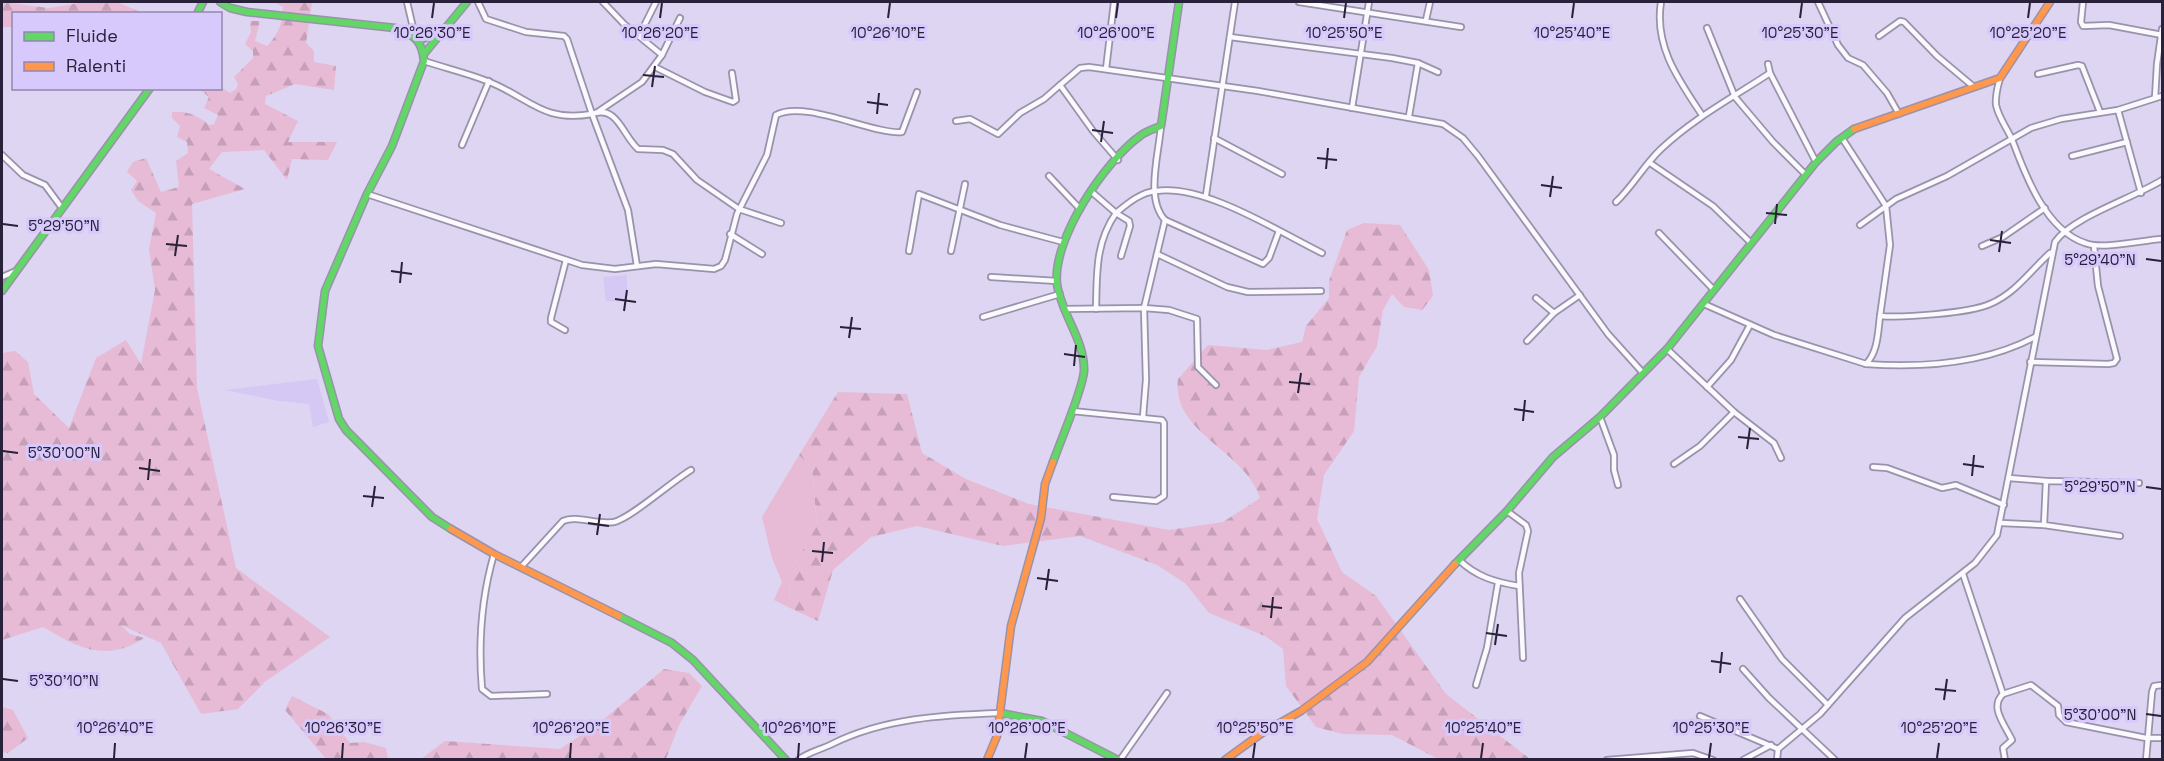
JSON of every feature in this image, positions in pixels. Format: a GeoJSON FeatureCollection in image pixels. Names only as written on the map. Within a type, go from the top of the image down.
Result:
{"type":"FeatureCollection","features":[{"type":"Feature","properties":{"kind":"street"},"geometry":{"type":"LineString","coordinates":[[220,2],[230,8],[285,17],[395,28],[417,39],[446,27]]}},
{"type":"Feature","properties":{"kind":"street"},"geometry":{"type":"LineString","coordinates":[[407,2],[424,58]]}},
{"type":"Feature","properties":{"kind":"street"},"geometry":{"type":"LineString","coordinates":[[478,2],[486,19],[526,32],[564,36],[567,39],[628,210],[637,266]]}},
{"type":"Feature","properties":{"kind":"street"},"geometry":{"type":"LineString","coordinates":[[603,2],[624,24],[640,34],[662,55]]}},
{"type":"Feature","properties":{"kind":"street"},"geometry":{"type":"LineString","coordinates":[[640,34],[656,2]]}},
{"type":"Feature","properties":{"kind":"street"},"geometry":{"type":"LineString","coordinates":[[1106,69],[1114,2]]}},
{"type":"Feature","properties":{"kind":"street"},"geometry":{"type":"LineString","coordinates":[[1179,2],[1170,78],[1161,126],[1155,190],[1157,207],[1165,220],[1263,264],[1269,258],[1279,231]]}},
{"type":"Feature","properties":{"kind":"street"},"geometry":{"type":"LineString","coordinates":[[1206,195],[1235,2]]}},
{"type":"Feature","properties":{"kind":"street"},"geometry":{"type":"LineString","coordinates":[[1299,2],[1461,27]]}},
{"type":"Feature","properties":{"kind":"street"},"geometry":{"type":"LineString","coordinates":[[1352,108],[1369,2]]}},
{"type":"Feature","properties":{"kind":"street"},"geometry":{"type":"LineString","coordinates":[[1426,20],[1430,2]]}},
{"type":"Feature","properties":{"kind":"street"},"geometry":{"type":"LineString","coordinates":[[1661,2],[1658,22],[1660,38],[1677,75],[1702,115]]}},
{"type":"Feature","properties":{"kind":"street"},"geometry":{"type":"LineString","coordinates":[[1818,2],[1838,45],[1848,58],[1863,65],[1887,93],[1899,114]]}},
{"type":"Feature","properties":{"kind":"street"},"geometry":{"type":"LineString","coordinates":[[2050,2],[2000,78],[1996,102],[2000,119],[2012,140],[2021,167],[2045,208],[2063,230],[2081,242],[2094,246],[2163,239]]}},
{"type":"Feature","properties":{"kind":"street"},"geometry":{"type":"LineString","coordinates":[[2084,2],[2081,22],[2083,27],[2109,25],[2161,35]]}},
{"type":"Feature","properties":{"kind":"street"},"geometry":{"type":"LineString","coordinates":[[463,3],[424,58],[392,146],[337,259],[321,308],[318,346],[333,402],[346,430],[432,517],[494,554],[672,643],[693,660],[786,759]]}},
{"type":"Feature","properties":{"kind":"street"},"geometry":{"type":"LineString","coordinates":[[424,58],[489,81],[555,116],[572,118],[599,111],[642,82],[655,67],[680,18]]}},
{"type":"Feature","properties":{"kind":"street"},"geometry":{"type":"LineString","coordinates":[[1879,36],[1900,21],[1904,22],[1937,56],[1975,88]]}},
{"type":"Feature","properties":{"kind":"street"},"geometry":{"type":"LineString","coordinates":[[1707,28],[1735,97],[1773,142],[1806,175]]}},
{"type":"Feature","properties":{"kind":"street"},"geometry":{"type":"LineString","coordinates":[[2155,98],[2163,29]]}},
{"type":"Feature","properties":{"kind":"street"},"geometry":{"type":"LineString","coordinates":[[1230,37],[1418,63],[1438,72]]}},
{"type":"Feature","properties":{"kind":"street"},"geometry":{"type":"LineString","coordinates":[[1409,116],[1418,63]]}},
{"type":"Feature","properties":{"kind":"street"},"geometry":{"type":"LineString","coordinates":[[1768,64],[1770,73],[1816,162]]}},
{"type":"Feature","properties":{"kind":"street"},"geometry":{"type":"LineString","coordinates":[[956,121],[970,119],[998,134],[1020,113],[1044,99],[1084,66],[1409,116],[1443,124],[1463,138],[1496,179],[1608,334],[1643,373]]}},
{"type":"Feature","properties":{"kind":"street"},"geometry":{"type":"LineString","coordinates":[[2038,74],[2082,66],[2100,112]]}},
{"type":"Feature","properties":{"kind":"street"},"geometry":{"type":"LineString","coordinates":[[655,67],[705,92],[733,102],[736,100],[736,95],[732,73]]}},
{"type":"Feature","properties":{"kind":"street"},"geometry":{"type":"LineString","coordinates":[[1616,202],[1662,148],[1702,115],[1735,97],[1770,73]]}},
{"type":"Feature","properties":{"kind":"street"},"geometry":{"type":"LineString","coordinates":[[1225,759],[1262,733],[1301,711],[1367,662],[1458,560],[1507,511],[1553,457],[1600,417],[1667,349],[1816,162],[1842,138],[1856,128],[2000,78]]}},
{"type":"Feature","properties":{"kind":"street"},"geometry":{"type":"LineString","coordinates":[[462,145],[489,81]]}},
{"type":"Feature","properties":{"kind":"street"},"geometry":{"type":"LineString","coordinates":[[1060,85],[1093,131],[1118,160]]}},
{"type":"Feature","properties":{"kind":"street"},"geometry":{"type":"LineString","coordinates":[[2,291],[149,90]]}},
{"type":"Feature","properties":{"kind":"street"},"geometry":{"type":"LineString","coordinates":[[367,194],[566,260],[598,268],[656,264],[714,269],[721,266],[739,209],[767,155],[776,115],[807,112],[902,132],[917,92]]}},
{"type":"Feature","properties":{"kind":"street"},"geometry":{"type":"LineString","coordinates":[[1860,225],[1886,206],[1947,176],[2031,128],[2118,110],[2163,96]]}},
{"type":"Feature","properties":{"kind":"street"},"geometry":{"type":"LineString","coordinates":[[2118,110],[2141,193]]}},
{"type":"Feature","properties":{"kind":"street"},"geometry":{"type":"LineString","coordinates":[[599,111],[616,119],[638,149],[663,150],[673,154],[697,180],[739,209],[781,223]]}},
{"type":"Feature","properties":{"kind":"street"},"geometry":{"type":"LineString","coordinates":[[987,759],[996,736],[1011,627],[1041,518],[1045,484],[1072,411],[1084,367],[1060,294],[1057,281],[1058,258],[1063,242],[1080,209],[1118,160],[1140,136],[1161,126]]}},
{"type":"Feature","properties":{"kind":"street"},"geometry":{"type":"LineString","coordinates":[[1214,138],[1282,174]]}},
{"type":"Feature","properties":{"kind":"street"},"geometry":{"type":"LineString","coordinates":[[1842,138],[1886,206],[1890,245],[1877,343],[1872,358],[1866,364]]}},
{"type":"Feature","properties":{"kind":"street"},"geometry":{"type":"LineString","coordinates":[[2072,156],[2127,142]]}},
{"type":"Feature","properties":{"kind":"street"},"geometry":{"type":"LineString","coordinates":[[2,154],[23,175],[45,185],[62,208]]}},
{"type":"Feature","properties":{"kind":"street"},"geometry":{"type":"LineString","coordinates":[[1650,163],[1713,206],[1750,242]]}},
{"type":"Feature","properties":{"kind":"street"},"geometry":{"type":"LineString","coordinates":[[1049,176],[1080,209]]}},
{"type":"Feature","properties":{"kind":"street"},"geometry":{"type":"LineString","coordinates":[[1880,316],[1916,317],[1990,305],[2022,283],[2051,252],[2063,230],[2163,180]]}},
{"type":"Feature","properties":{"kind":"street"},"geometry":{"type":"LineString","coordinates":[[951,251],[965,184]]}},
{"type":"Feature","properties":{"kind":"street"},"geometry":{"type":"LineString","coordinates":[[1096,309],[1098,248],[1104,230],[1116,213],[1129,202],[1155,190],[1206,195],[1322,253]]}},
{"type":"Feature","properties":{"kind":"street"},"geometry":{"type":"LineString","coordinates":[[1093,193],[1129,221],[1131,226],[1121,256]]}},
{"type":"Feature","properties":{"kind":"street"},"geometry":{"type":"LineString","coordinates":[[909,251],[919,194],[1000,225],[1063,242]]}},
{"type":"Feature","properties":{"kind":"street"},"geometry":{"type":"LineString","coordinates":[[1982,246],[2004,237],[2045,208]]}},
{"type":"Feature","properties":{"kind":"street"},"geometry":{"type":"LineString","coordinates":[[1143,417],[1146,380],[1144,308],[1165,220]]}},
{"type":"Feature","properties":{"kind":"street"},"geometry":{"type":"LineString","coordinates":[[1659,233],[1714,290]]}},
{"type":"Feature","properties":{"kind":"street"},"geometry":{"type":"LineString","coordinates":[[730,234],[762,254]]}},
{"type":"Feature","properties":{"kind":"street"},"geometry":{"type":"LineString","coordinates":[[2030,362],[2108,364],[2114,363],[2117,359],[2098,286],[2094,246]]}},
{"type":"Feature","properties":{"kind":"street"},"geometry":{"type":"LineString","coordinates":[[1777,759],[1778,749],[1828,705],[1905,618],[1963,574],[1988,548],[2001,523],[2015,431],[2051,252]]}},
{"type":"Feature","properties":{"kind":"street"},"geometry":{"type":"LineString","coordinates":[[1157,254],[1227,287],[1248,291],[1321,291]]}},
{"type":"Feature","properties":{"kind":"street"},"geometry":{"type":"LineString","coordinates":[[565,330],[551,322],[551,318],[566,260]]}},
{"type":"Feature","properties":{"kind":"street"},"geometry":{"type":"LineString","coordinates":[[2,277],[19,269]]}},
{"type":"Feature","properties":{"kind":"street"},"geometry":{"type":"LineString","coordinates":[[991,277],[1057,281]]}},
{"type":"Feature","properties":{"kind":"street"},"geometry":{"type":"LineString","coordinates":[[983,317],[1060,294]]}},
{"type":"Feature","properties":{"kind":"street"},"geometry":{"type":"LineString","coordinates":[[1527,341],[1554,313],[1580,295]]}},
{"type":"Feature","properties":{"kind":"street"},"geometry":{"type":"LineString","coordinates":[[1536,298],[1554,313]]}},
{"type":"Feature","properties":{"kind":"street"},"geometry":{"type":"LineString","coordinates":[[1704,304],[1750,325],[1814,349],[1866,364],[1900,366],[1938,364],[2002,352],[2035,337]]}},
{"type":"Feature","properties":{"kind":"street"},"geometry":{"type":"LineString","coordinates":[[1064,309],[1144,308],[1169,310],[1197,319],[1198,368],[1216,385]]}},
{"type":"Feature","properties":{"kind":"street"},"geometry":{"type":"LineString","coordinates":[[1707,387],[1731,360],[1750,325]]}},
{"type":"Feature","properties":{"kind":"street"},"geometry":{"type":"LineString","coordinates":[[1667,349],[1734,411],[1774,443],[1781,458]]}},
{"type":"Feature","properties":{"kind":"street"},"geometry":{"type":"LineString","coordinates":[[1072,411],[1143,417],[1162,420],[1164,423],[1164,496],[1156,501],[1113,497]]}},
{"type":"Feature","properties":{"kind":"street"},"geometry":{"type":"LineString","coordinates":[[1674,464],[1700,446],[1734,411]]}},
{"type":"Feature","properties":{"kind":"street"},"geometry":{"type":"LineString","coordinates":[[1600,417],[1614,455],[1614,470],[1618,485]]}},
{"type":"Feature","properties":{"kind":"street"},"geometry":{"type":"LineString","coordinates":[[1873,467],[1887,468],[1942,488],[1956,484],[2004,505]]}},
{"type":"Feature","properties":{"kind":"street"},"geometry":{"type":"LineString","coordinates":[[521,567],[563,521],[568,519],[605,522],[626,517],[669,483],[691,471]]}},
{"type":"Feature","properties":{"kind":"street"},"geometry":{"type":"LineString","coordinates":[[2009,478],[2139,483]]}},
{"type":"Feature","properties":{"kind":"street"},"geometry":{"type":"LineString","coordinates":[[2044,525],[2046,481]]}},
{"type":"Feature","properties":{"kind":"street"},"geometry":{"type":"LineString","coordinates":[[1507,511],[1528,528],[1519,586],[1523,658]]}},
{"type":"Feature","properties":{"kind":"street"},"geometry":{"type":"LineString","coordinates":[[2001,523],[2044,525],[2120,536]]}},
{"type":"Feature","properties":{"kind":"street"},"geometry":{"type":"LineString","coordinates":[[494,554],[484,587],[480,620],[482,689],[491,696],[548,694]]}},
{"type":"Feature","properties":{"kind":"street"},"geometry":{"type":"LineString","coordinates":[[1458,560],[1477,575],[1498,583],[1519,586]]}},
{"type":"Feature","properties":{"kind":"street"},"geometry":{"type":"LineString","coordinates":[[1963,574],[2003,694]]}},
{"type":"Feature","properties":{"kind":"street"},"geometry":{"type":"LineString","coordinates":[[1476,685],[1486,648],[1498,583]]}},
{"type":"Feature","properties":{"kind":"street"},"geometry":{"type":"LineString","coordinates":[[1740,599],[1782,659],[1828,705]]}},
{"type":"Feature","properties":{"kind":"street"},"geometry":{"type":"LineString","coordinates":[[1743,669],[1769,698],[1835,759]]}},
{"type":"Feature","properties":{"kind":"street"},"geometry":{"type":"LineString","coordinates":[[2005,759],[2003,748],[2012,740],[1997,709],[1998,699],[2003,694],[2031,685],[2058,706],[2061,719],[2066,722],[2146,738],[2163,738]]}},
{"type":"Feature","properties":{"kind":"street"},"geometry":{"type":"LineString","coordinates":[[2146,759],[2146,738],[2152,692],[2154,686],[2163,685]]}},
{"type":"Feature","properties":{"kind":"street"},"geometry":{"type":"LineString","coordinates":[[798,759],[841,738],[901,721],[934,716],[1000,713],[1042,721],[1119,759],[1167,693]]}},
{"type":"Feature","properties":{"kind":"street"},"geometry":{"type":"LineString","coordinates":[[1700,716],[1778,749]]}},
{"type":"Feature","properties":{"kind":"street"},"geometry":{"type":"LineString","coordinates":[[1743,759],[1771,745]]}},
{"type":"Feature","properties":{"kind":"street"},"geometry":{"type":"LineString","coordinates":[[1607,759],[1693,753],[1713,759]]}},
{"type":"Feature","properties":{"kind":"shaded area"},"geometry":{"type":"Polygon","coordinates":[[[627,275],[627,302],[606,301],[603,277],[627,275]]]}},
{"type":"Feature","properties":{"kind":"shaded area"},"geometry":{"type":"Polygon","coordinates":[[[317,379],[329,422],[313,427],[309,404],[279,401],[225,390],[317,379]]]}},
{"type":"Feature","properties":{"kind":"green space"},"geometry":{"type":"Polygon","coordinates":[[[2,2],[49,8],[85,2],[117,2],[141,12],[12,12],[12,27],[2,27],[2,2]]]}},
{"type":"Feature","properties":{"kind":"green space"},"geometry":{"type":"Polygon","coordinates":[[[274,2],[312,2],[306,43],[314,51],[314,62],[336,66],[334,90],[295,84],[266,96],[265,104],[298,121],[288,142],[337,142],[328,160],[292,159],[287,180],[264,150],[222,152],[209,169],[245,189],[192,204],[197,388],[236,568],[330,637],[266,681],[238,709],[201,714],[161,643],[121,625],[130,634],[144,638],[118,650],[105,651],[93,650],[68,641],[43,627],[2,640],[2,353],[15,351],[28,362],[34,394],[69,428],[96,358],[126,340],[141,364],[155,290],[149,249],[156,213],[138,201],[131,190],[137,181],[127,172],[133,162],[146,158],[161,192],[179,187],[176,161],[188,153],[187,142],[177,137],[180,126],[172,118],[172,112],[187,113],[209,125],[214,124],[218,115],[204,108],[209,97],[200,90],[222,90],[222,88],[230,93],[236,89],[238,84],[234,77],[253,58],[253,51],[245,44],[251,32],[250,21],[260,21],[255,41],[267,46],[279,28],[283,7],[274,2]]]}},
{"type":"Feature","properties":{"kind":"green space"},"geometry":{"type":"Polygon","coordinates":[[[1364,223],[1400,225],[1429,270],[1433,296],[1422,310],[1404,307],[1392,294],[1383,310],[1377,346],[1359,377],[1354,431],[1324,475],[1317,519],[1342,572],[1376,596],[1446,694],[1530,759],[1438,759],[1392,735],[1342,734],[1316,727],[1286,686],[1283,649],[1265,636],[1209,613],[1185,583],[1157,565],[1080,536],[1003,546],[917,526],[871,537],[833,570],[818,621],[790,608],[789,573],[817,526],[812,468],[799,455],[838,392],[907,394],[922,453],[966,479],[1029,504],[1169,530],[1223,522],[1260,498],[1252,481],[1240,467],[1197,428],[1186,414],[1179,398],[1178,379],[1208,345],[1267,350],[1302,342],[1306,326],[1329,298],[1329,281],[1347,230],[1364,223]]]}},
{"type":"Feature","properties":{"kind":"green space"},"geometry":{"type":"Polygon","coordinates":[[[799,455],[812,468],[817,526],[789,573],[790,608],[774,600],[782,582],[772,558],[762,517],[799,455]]]}},
{"type":"Feature","properties":{"kind":"green space"},"geometry":{"type":"Polygon","coordinates":[[[664,669],[689,673],[702,686],[679,725],[666,759],[421,759],[445,741],[560,749],[598,724],[664,669]]]}},
{"type":"Feature","properties":{"kind":"green space"},"geometry":{"type":"Polygon","coordinates":[[[292,696],[328,714],[350,743],[364,742],[386,748],[388,759],[326,759],[285,710],[292,696]]]}},
{"type":"Feature","properties":{"kind":"green space"},"geometry":{"type":"Polygon","coordinates":[[[2,707],[13,710],[28,738],[8,753],[2,752],[2,707]]]}},
{"type":"Feature","properties":{"kind":"traffic: fast"},"geometry":{"type":"LineString","coordinates":[[198,12],[203,2]]}},
{"type":"Feature","properties":{"kind":"traffic: fast"},"geometry":{"type":"LineString","coordinates":[[220,2],[230,8],[247,12],[395,28],[412,36],[419,43],[424,61],[392,146],[367,194],[325,291],[318,346],[339,419],[346,430],[432,517],[451,529]]}},
{"type":"Feature","properties":{"kind":"traffic: fast"},"geometry":{"type":"LineString","coordinates":[[424,54],[467,2]]}},
{"type":"Feature","properties":{"kind":"traffic: fast"},"geometry":{"type":"LineString","coordinates":[[1053,462],[1076,402],[1084,371],[1081,349],[1063,306],[1057,284],[1063,245],[1084,202],[1112,163],[1140,136],[1161,126],[1179,2]]}},
{"type":"Feature","properties":{"kind":"traffic: fast"},"geometry":{"type":"LineString","coordinates":[[419,41],[445,28]]}},
{"type":"Feature","properties":{"kind":"traffic: fast"},"geometry":{"type":"LineString","coordinates":[[2,291],[149,90]]}},
{"type":"Feature","properties":{"kind":"traffic: fast"},"geometry":{"type":"LineString","coordinates":[[1455,564],[1507,511],[1553,457],[1600,417],[1667,349],[1816,162],[1836,142],[1854,129]]}},
{"type":"Feature","properties":{"kind":"traffic: fast"},"geometry":{"type":"LineString","coordinates":[[619,616],[672,643],[693,660],[786,760]]}},
{"type":"Feature","properties":{"kind":"traffic: fast"},"geometry":{"type":"LineString","coordinates":[[1000,713],[1042,721],[1118,760]]}},
{"type":"Feature","properties":{"kind":"traffic: slow"},"geometry":{"type":"LineString","coordinates":[[1854,129],[2000,78],[2050,2]]}},
{"type":"Feature","properties":{"kind":"traffic: slow"},"geometry":{"type":"LineString","coordinates":[[987,760],[997,736],[1011,626],[1041,518],[1045,484],[1053,462]]}},
{"type":"Feature","properties":{"kind":"traffic: slow"},"geometry":{"type":"LineString","coordinates":[[451,529],[494,554],[619,616]]}},
{"type":"Feature","properties":{"kind":"traffic: slow"},"geometry":{"type":"LineString","coordinates":[[1225,760],[1262,733],[1301,711],[1367,662],[1455,564]]}}]}
